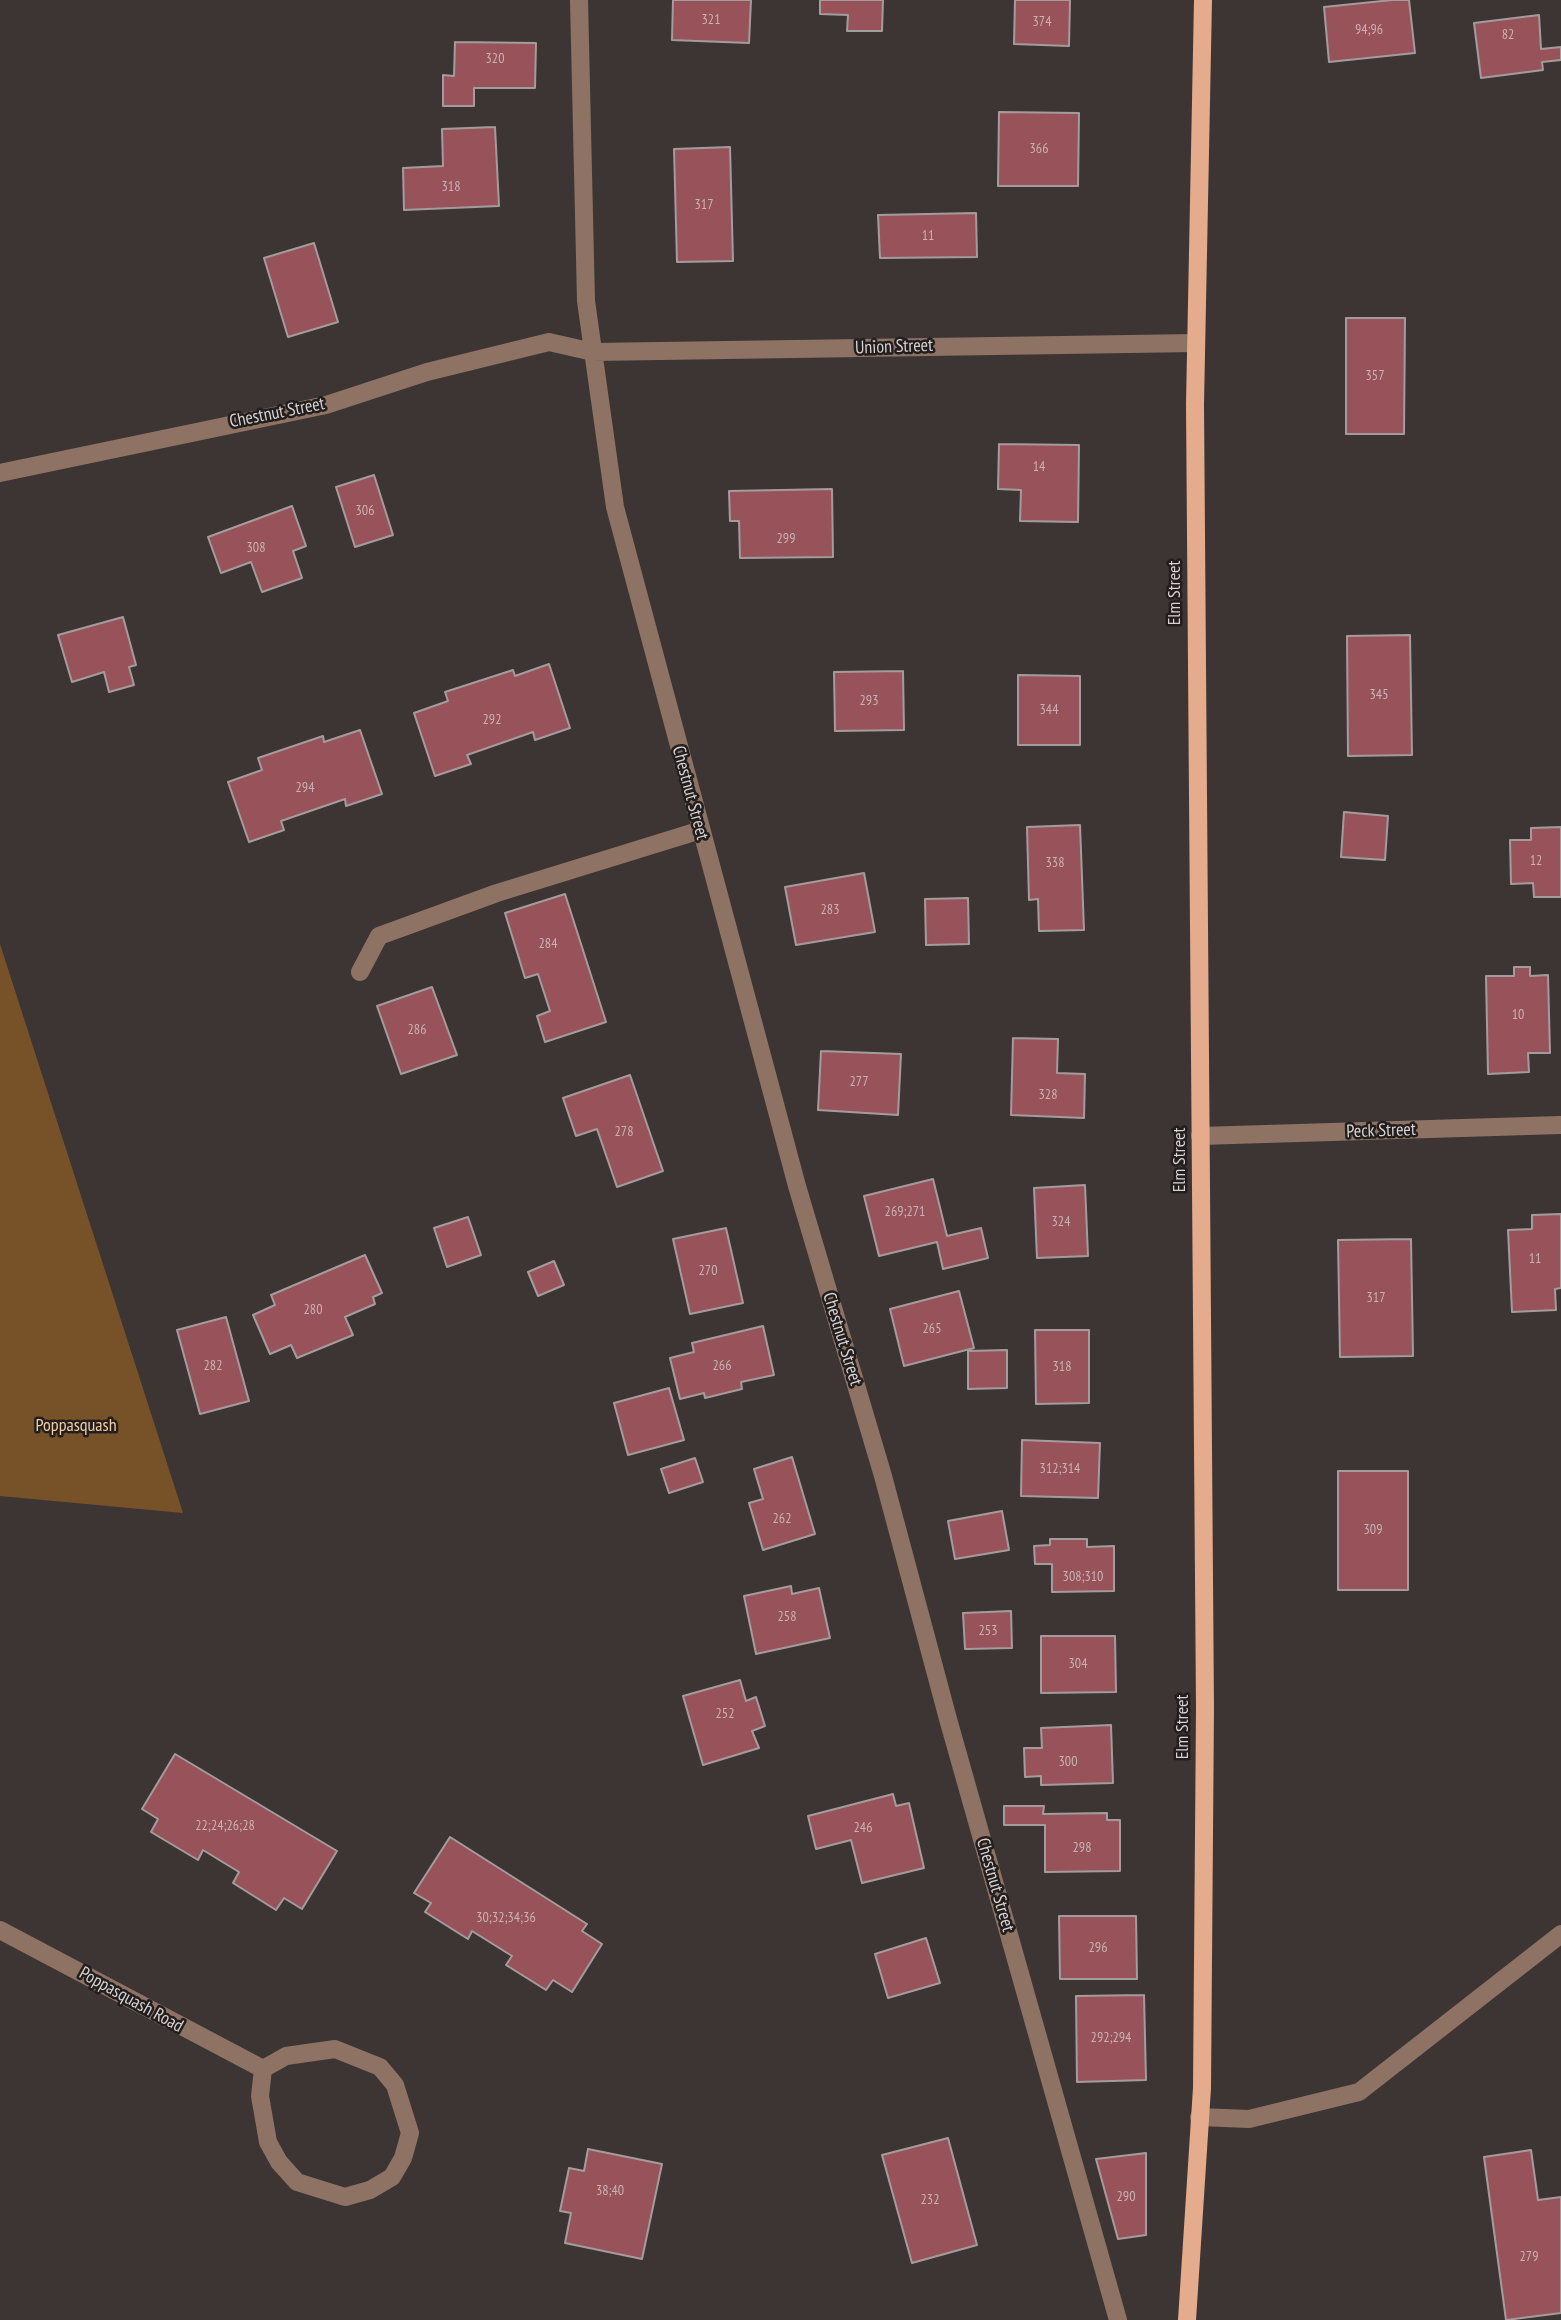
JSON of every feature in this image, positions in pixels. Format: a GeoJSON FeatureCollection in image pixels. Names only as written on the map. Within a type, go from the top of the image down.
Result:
{"type":"FeatureCollection","features":[{"type":"Feature","properties":{"kind":"main road","name":"Elm Street"},"geometry":{"type":"LineString","coordinates":[[1187,2320],[1199,2117],[1205,1707],[1196,343],[1203,0]]}},
{"type":"Feature","properties":{"kind":"street","name":"Chestnut Street"},"geometry":{"type":"LineString","coordinates":[[579,0],[586,301],[615,507],[797,1186],[883,1476],[948,1720],[1118,2320]]}},
{"type":"Feature","properties":{"kind":"street","name":"Chestnut Street"},"geometry":{"type":"LineString","coordinates":[[0,473],[326,404],[427,372],[549,342],[593,352]]}},
{"type":"Feature","properties":{"kind":"street","name":"Union Street"},"geometry":{"type":"LineString","coordinates":[[593,352],[1196,343]]}},
{"type":"Feature","properties":{"kind":"street"},"geometry":{"type":"LineString","coordinates":[[359,972],[379,936],[498,893],[701,830]]}},
{"type":"Feature","properties":{"kind":"street","name":"Peck Street"},"geometry":{"type":"LineString","coordinates":[[1200,1136],[1561,1125]]}},
{"type":"Feature","properties":{"kind":"street","name":"Poppasquash Road"},"geometry":{"type":"LineString","coordinates":[[0,1930],[263,2069]]}},
{"type":"Feature","properties":{"kind":"street"},"geometry":{"type":"LineString","coordinates":[[1199,2117],[1249,2119],[1359,2092],[1561,1934]]}},
{"type":"Feature","properties":{"kind":"street"},"geometry":{"type":"LineString","coordinates":[[335,2049],[380,2067],[395,2085],[410,2133],[403,2158],[392,2177],[370,2190],[345,2197],[297,2182],[279,2162],[268,2142],[260,2096],[263,2069],[286,2056],[335,2049]]}},
{"type":"Feature","properties":{"kind":"green space","name":"Poppasquash"},"geometry":{"type":"Polygon","coordinates":[[[0,944],[183,1513],[0,1496],[0,944]]]}},
{"type":"Feature","properties":{"kind":"building"},"geometry":{"type":"Polygon","coordinates":[[[673,0],[751,0],[749,43],[672,40],[673,0]]]}},
{"type":"Feature","properties":{"kind":"building"},"geometry":{"type":"Polygon","coordinates":[[[820,0],[883,0],[882,31],[847,31],[848,15],[820,14],[820,0]]]}},
{"type":"Feature","properties":{"kind":"building"},"geometry":{"type":"Polygon","coordinates":[[[1015,0],[1070,0],[1069,46],[1014,44],[1015,0]]]}},
{"type":"Feature","properties":{"kind":"building"},"geometry":{"type":"Polygon","coordinates":[[[1409,0],[1415,53],[1329,62],[1324,7],[1409,0]]]}},
{"type":"Feature","properties":{"kind":"building"},"geometry":{"type":"Polygon","coordinates":[[[1539,15],[1541,49],[1561,47],[1561,60],[1542,62],[1543,70],[1481,78],[1474,23],[1539,15]]]}},
{"type":"Feature","properties":{"kind":"building"},"geometry":{"type":"Polygon","coordinates":[[[455,42],[536,43],[535,88],[474,88],[474,106],[443,106],[443,75],[454,76],[455,42]]]}},
{"type":"Feature","properties":{"kind":"building"},"geometry":{"type":"Polygon","coordinates":[[[999,112],[1079,113],[1078,186],[998,186],[999,112]]]}},
{"type":"Feature","properties":{"kind":"building"},"geometry":{"type":"Polygon","coordinates":[[[495,127],[499,206],[404,210],[403,168],[443,166],[442,129],[495,127]]]}},
{"type":"Feature","properties":{"kind":"building"},"geometry":{"type":"Polygon","coordinates":[[[730,147],[733,261],[677,262],[674,149],[730,147]]]}},
{"type":"Feature","properties":{"kind":"building"},"geometry":{"type":"Polygon","coordinates":[[[976,213],[977,257],[880,258],[878,215],[976,213]]]}},
{"type":"Feature","properties":{"kind":"building"},"geometry":{"type":"Polygon","coordinates":[[[314,243],[338,322],[288,337],[264,258],[314,243]]]}},
{"type":"Feature","properties":{"kind":"building"},"geometry":{"type":"Polygon","coordinates":[[[1346,318],[1405,318],[1404,434],[1346,434],[1346,318]]]}},
{"type":"Feature","properties":{"kind":"building"},"geometry":{"type":"Polygon","coordinates":[[[999,444],[1079,445],[1078,522],[1020,521],[1021,490],[998,489],[999,444]]]}},
{"type":"Feature","properties":{"kind":"building"},"geometry":{"type":"Polygon","coordinates":[[[374,475],[393,535],[355,547],[336,487],[374,475]]]}},
{"type":"Feature","properties":{"kind":"building"},"geometry":{"type":"Polygon","coordinates":[[[832,489],[833,557],[740,558],[739,521],[730,521],[729,491],[832,489]]]}},
{"type":"Feature","properties":{"kind":"building"},"geometry":{"type":"Polygon","coordinates":[[[292,506],[306,546],[293,551],[302,578],[262,592],[251,562],[221,573],[208,537],[292,506]]]}},
{"type":"Feature","properties":{"kind":"building"},"geometry":{"type":"Polygon","coordinates":[[[123,617],[136,665],[129,667],[134,685],[109,692],[104,672],[72,682],[58,635],[123,617]]]}},
{"type":"Feature","properties":{"kind":"building"},"geometry":{"type":"Polygon","coordinates":[[[1410,635],[1412,755],[1348,756],[1347,636],[1410,635]]]}},
{"type":"Feature","properties":{"kind":"building"},"geometry":{"type":"Polygon","coordinates":[[[549,664],[570,728],[535,740],[533,732],[467,755],[471,764],[435,776],[414,713],[448,701],[445,692],[513,670],[515,676],[549,664]]]}},
{"type":"Feature","properties":{"kind":"building"},"geometry":{"type":"Polygon","coordinates":[[[903,671],[904,730],[835,731],[834,672],[903,671]]]}},
{"type":"Feature","properties":{"kind":"building"},"geometry":{"type":"Polygon","coordinates":[[[1018,675],[1080,676],[1080,745],[1018,745],[1018,675]]]}},
{"type":"Feature","properties":{"kind":"building"},"geometry":{"type":"Polygon","coordinates":[[[360,730],[382,794],[346,806],[345,799],[281,821],[284,830],[249,842],[228,782],[262,770],[258,758],[323,736],[324,742],[360,730]]]}},
{"type":"Feature","properties":{"kind":"building"},"geometry":{"type":"Polygon","coordinates":[[[1344,812],[1388,816],[1385,860],[1341,857],[1344,812]]]}},
{"type":"Feature","properties":{"kind":"building"},"geometry":{"type":"Polygon","coordinates":[[[1080,825],[1084,930],[1039,931],[1038,899],[1029,900],[1027,827],[1080,825]]]}},
{"type":"Feature","properties":{"kind":"building"},"geometry":{"type":"Polygon","coordinates":[[[1561,827],[1561,897],[1534,897],[1533,883],[1511,884],[1510,840],[1531,840],[1531,828],[1561,827]]]}},
{"type":"Feature","properties":{"kind":"building"},"geometry":{"type":"Polygon","coordinates":[[[864,873],[875,932],[796,945],[785,887],[864,873]]]}},
{"type":"Feature","properties":{"kind":"building"},"geometry":{"type":"Polygon","coordinates":[[[565,894],[606,1022],[545,1042],[537,1016],[550,1011],[538,974],[525,978],[505,913],[565,894]]]}},
{"type":"Feature","properties":{"kind":"building"},"geometry":{"type":"Polygon","coordinates":[[[968,898],[969,944],[926,945],[925,899],[968,898]]]}},
{"type":"Feature","properties":{"kind":"building"},"geometry":{"type":"Polygon","coordinates":[[[1514,967],[1530,967],[1530,976],[1548,975],[1550,1053],[1528,1053],[1529,1072],[1488,1074],[1486,976],[1514,976],[1514,967]]]}},
{"type":"Feature","properties":{"kind":"building"},"geometry":{"type":"Polygon","coordinates":[[[432,987],[457,1055],[401,1074],[377,1006],[432,987]]]}},
{"type":"Feature","properties":{"kind":"building"},"geometry":{"type":"Polygon","coordinates":[[[1013,1038],[1058,1039],[1057,1073],[1085,1074],[1084,1118],[1011,1115],[1013,1038]]]}},
{"type":"Feature","properties":{"kind":"building"},"geometry":{"type":"Polygon","coordinates":[[[821,1051],[901,1054],[898,1115],[818,1110],[821,1051]]]}},
{"type":"Feature","properties":{"kind":"building"},"geometry":{"type":"Polygon","coordinates":[[[630,1075],[663,1171],[617,1187],[597,1129],[576,1136],[563,1098],[630,1075]]]}},
{"type":"Feature","properties":{"kind":"building"},"geometry":{"type":"Polygon","coordinates":[[[933,1179],[947,1236],[981,1228],[988,1258],[943,1269],[937,1242],[879,1256],[864,1196],[933,1179]]]}},
{"type":"Feature","properties":{"kind":"building"},"geometry":{"type":"Polygon","coordinates":[[[1085,1185],[1088,1256],[1037,1258],[1034,1188],[1085,1185]]]}},
{"type":"Feature","properties":{"kind":"building"},"geometry":{"type":"Polygon","coordinates":[[[1561,1214],[1561,1288],[1555,1289],[1556,1310],[1512,1312],[1508,1230],[1532,1229],[1532,1215],[1561,1214]]]}},
{"type":"Feature","properties":{"kind":"building"},"geometry":{"type":"Polygon","coordinates":[[[468,1217],[481,1255],[447,1267],[434,1228],[468,1217]]]}},
{"type":"Feature","properties":{"kind":"building"},"geometry":{"type":"Polygon","coordinates":[[[726,1228],[743,1303],[690,1314],[673,1239],[726,1228]]]}},
{"type":"Feature","properties":{"kind":"building"},"geometry":{"type":"Polygon","coordinates":[[[1411,1239],[1413,1356],[1340,1357],[1338,1240],[1411,1239]]]}},
{"type":"Feature","properties":{"kind":"building"},"geometry":{"type":"Polygon","coordinates":[[[365,1255],[382,1293],[373,1297],[375,1304],[345,1317],[353,1335],[297,1358],[291,1345],[270,1354],[253,1315],[275,1305],[271,1295],[365,1255]]]}},
{"type":"Feature","properties":{"kind":"building"},"geometry":{"type":"Polygon","coordinates":[[[554,1261],[564,1285],[538,1296],[528,1272],[554,1261]]]}},
{"type":"Feature","properties":{"kind":"building"},"geometry":{"type":"Polygon","coordinates":[[[959,1291],[974,1348],[904,1366],[890,1309],[959,1291]]]}},
{"type":"Feature","properties":{"kind":"building"},"geometry":{"type":"Polygon","coordinates":[[[226,1317],[249,1401],[200,1414],[177,1330],[226,1317]]]}},
{"type":"Feature","properties":{"kind":"building"},"geometry":{"type":"Polygon","coordinates":[[[763,1326],[774,1375],[741,1382],[742,1389],[705,1398],[704,1393],[680,1399],[670,1358],[694,1352],[692,1343],[763,1326]]]}},
{"type":"Feature","properties":{"kind":"building"},"geometry":{"type":"Polygon","coordinates":[[[1035,1330],[1089,1330],[1089,1403],[1036,1404],[1035,1330]]]}},
{"type":"Feature","properties":{"kind":"building"},"geometry":{"type":"Polygon","coordinates":[[[1007,1350],[1007,1388],[968,1389],[968,1351],[1007,1350]]]}},
{"type":"Feature","properties":{"kind":"building"},"geometry":{"type":"Polygon","coordinates":[[[669,1388],[684,1440],[628,1455],[614,1403],[669,1388]]]}},
{"type":"Feature","properties":{"kind":"building"},"geometry":{"type":"Polygon","coordinates":[[[1022,1440],[1100,1443],[1098,1498],[1021,1496],[1022,1440]]]}},
{"type":"Feature","properties":{"kind":"building"},"geometry":{"type":"Polygon","coordinates":[[[792,1457],[815,1534],[763,1550],[749,1503],[763,1499],[754,1469],[792,1457]]]}},
{"type":"Feature","properties":{"kind":"building"},"geometry":{"type":"Polygon","coordinates":[[[695,1458],[703,1482],[669,1493],[661,1469],[695,1458]]]}},
{"type":"Feature","properties":{"kind":"building"},"geometry":{"type":"Polygon","coordinates":[[[1338,1471],[1408,1471],[1408,1590],[1338,1590],[1338,1471]]]}},
{"type":"Feature","properties":{"kind":"building"},"geometry":{"type":"Polygon","coordinates":[[[1002,1511],[1009,1550],[955,1559],[948,1521],[1002,1511]]]}},
{"type":"Feature","properties":{"kind":"building"},"geometry":{"type":"Polygon","coordinates":[[[1050,1539],[1087,1539],[1087,1547],[1114,1546],[1114,1591],[1052,1592],[1052,1564],[1035,1564],[1034,1546],[1050,1545],[1050,1539]]]}},
{"type":"Feature","properties":{"kind":"building"},"geometry":{"type":"Polygon","coordinates":[[[791,1586],[792,1594],[819,1588],[830,1638],[756,1654],[744,1596],[791,1586]]]}},
{"type":"Feature","properties":{"kind":"building"},"geometry":{"type":"Polygon","coordinates":[[[1011,1611],[1012,1648],[965,1649],[963,1613],[1011,1611]]]}},
{"type":"Feature","properties":{"kind":"building"},"geometry":{"type":"Polygon","coordinates":[[[1041,1636],[1115,1636],[1116,1692],[1041,1693],[1041,1636]]]}},
{"type":"Feature","properties":{"kind":"building"},"geometry":{"type":"Polygon","coordinates":[[[740,1680],[746,1701],[756,1697],[765,1726],[752,1731],[759,1748],[703,1765],[683,1696],[740,1680]]]}},
{"type":"Feature","properties":{"kind":"building"},"geometry":{"type":"Polygon","coordinates":[[[1111,1725],[1113,1783],[1041,1785],[1041,1776],[1025,1777],[1024,1748],[1042,1748],[1041,1728],[1111,1725]]]}},
{"type":"Feature","properties":{"kind":"building"},"geometry":{"type":"Polygon","coordinates":[[[175,1754],[337,1851],[302,1909],[284,1898],[276,1910],[233,1883],[239,1872],[203,1850],[198,1860],[151,1832],[158,1819],[142,1809],[175,1754]]]}},
{"type":"Feature","properties":{"kind":"building"},"geometry":{"type":"Polygon","coordinates":[[[893,1794],[896,1806],[909,1803],[924,1868],[862,1883],[851,1840],[816,1849],[808,1816],[893,1794]]]}},
{"type":"Feature","properties":{"kind":"building"},"geometry":{"type":"Polygon","coordinates":[[[1004,1806],[1044,1806],[1043,1814],[1107,1813],[1107,1820],[1120,1820],[1120,1871],[1045,1872],[1045,1825],[1004,1825],[1004,1806]]]}},
{"type":"Feature","properties":{"kind":"building"},"geometry":{"type":"Polygon","coordinates":[[[450,1837],[587,1924],[582,1931],[602,1944],[572,1992],[553,1980],[546,1990],[506,1965],[512,1956],[472,1931],[468,1939],[425,1912],[431,1903],[414,1893],[450,1837]]]}},
{"type":"Feature","properties":{"kind":"building"},"geometry":{"type":"Polygon","coordinates":[[[1059,1916],[1136,1916],[1137,1979],[1060,1979],[1059,1916]]]}},
{"type":"Feature","properties":{"kind":"building"},"geometry":{"type":"Polygon","coordinates":[[[926,1938],[940,1983],[888,1998],[875,1954],[926,1938]]]}},
{"type":"Feature","properties":{"kind":"building"},"geometry":{"type":"Polygon","coordinates":[[[1144,1995],[1146,2080],[1077,2082],[1076,1996],[1144,1995]]]}},
{"type":"Feature","properties":{"kind":"building"},"geometry":{"type":"Polygon","coordinates":[[[948,2138],[977,2245],[912,2263],[882,2155],[948,2138]]]}},
{"type":"Feature","properties":{"kind":"building"},"geometry":{"type":"Polygon","coordinates":[[[588,2149],[662,2164],[642,2259],[565,2243],[571,2213],[560,2211],[569,2168],[584,2171],[588,2149]]]}},
{"type":"Feature","properties":{"kind":"building"},"geometry":{"type":"Polygon","coordinates":[[[1531,2150],[1538,2200],[1561,2197],[1561,2313],[1506,2320],[1484,2157],[1531,2150]]]}},
{"type":"Feature","properties":{"kind":"building"},"geometry":{"type":"Polygon","coordinates":[[[1146,2153],[1146,2235],[1118,2239],[1096,2159],[1146,2153]]]}}]}
